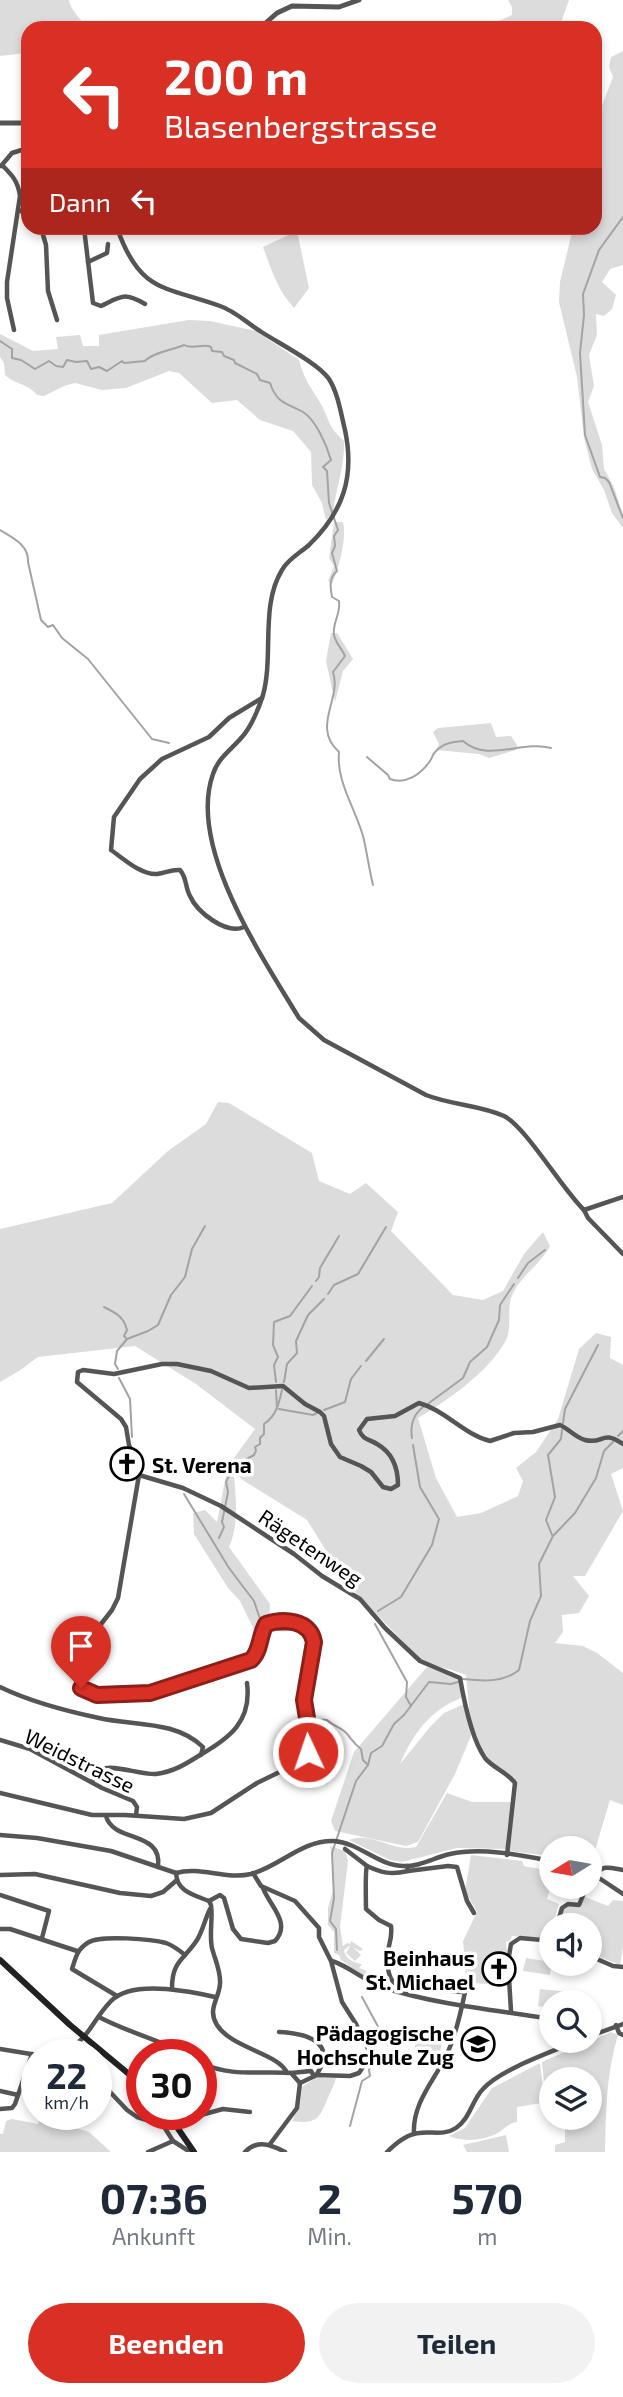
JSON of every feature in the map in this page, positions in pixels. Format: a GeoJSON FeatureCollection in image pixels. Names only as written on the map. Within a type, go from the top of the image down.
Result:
{"type":"FeatureCollection","features":[{"type":"Feature","properties":{"kind":"main road"},"geometry":{"type":"LineString","coordinates":[[0,1960],[126,2072]]}},
{"type":"Feature","properties":{"kind":"main road"},"geometry":{"type":"LineString","coordinates":[[180,2130],[192,2152]]}},
{"type":"Feature","properties":{"kind":"street"},"geometry":{"type":"LineString","coordinates":[[268,21],[292,6],[339,7],[359,0]]}},
{"type":"Feature","properties":{"kind":"street"},"geometry":{"type":"LineString","coordinates":[[0,123],[21,123]]}},
{"type":"Feature","properties":{"kind":"street"},"geometry":{"type":"LineString","coordinates":[[14,330],[7,298],[7,282],[19,210],[19,186],[14,177],[1,166],[12,153],[21,150]]}},
{"type":"Feature","properties":{"kind":"street"},"geometry":{"type":"LineString","coordinates":[[43,235],[48,291],[57,320]]}},
{"type":"Feature","properties":{"kind":"street"},"geometry":{"type":"LineString","coordinates":[[85,235],[93,303],[101,306],[124,295],[130,295],[145,304]]}},
{"type":"Feature","properties":{"kind":"street"},"geometry":{"type":"LineString","coordinates":[[120,235],[130,258],[157,286],[230,310],[318,367],[331,381],[345,432],[349,462],[340,505],[333,518],[307,547],[284,566],[278,576],[270,615],[269,658],[262,697],[247,729],[218,762],[212,775],[209,791],[211,836],[244,927],[299,1018],[324,1040],[426,1095],[506,1116],[584,1210],[588,1219],[623,1254]]}},
{"type":"Feature","properties":{"kind":"street"},"geometry":{"type":"LineString","coordinates":[[88,262],[107,253],[108,244]]}},
{"type":"Feature","properties":{"kind":"street"},"geometry":{"type":"LineString","coordinates":[[244,927],[239,930],[226,928],[197,907],[191,899],[185,877],[180,870],[160,874],[147,873],[111,850],[113,820],[139,779],[162,759],[209,737],[229,718],[262,697]]}},
{"type":"Feature","properties":{"kind":"street"},"geometry":{"type":"LineString","coordinates":[[584,1210],[623,1197]]}},
{"type":"Feature","properties":{"kind":"street"},"geometry":{"type":"LineString","coordinates":[[0,1793],[92,1815],[184,1819],[201,1817],[257,1783],[296,1765],[308,1752],[310,1736],[304,1700],[314,1642],[313,1634],[302,1624],[281,1621],[266,1624],[260,1635],[256,1655],[251,1660],[150,1693],[97,1695],[81,1688],[74,1678],[74,1659],[112,1610],[118,1598],[139,1475],[126,1427],[113,1411],[77,1382],[78,1372],[83,1370],[114,1374],[162,1364],[177,1364],[211,1371],[249,1388],[283,1386],[304,1404],[324,1416],[331,1444],[340,1457],[362,1466],[371,1472],[383,1487],[391,1489],[398,1485],[395,1462],[378,1444],[364,1438],[359,1430],[368,1419],[395,1416],[419,1403],[425,1404],[471,1433],[490,1440],[560,1425],[588,1441],[606,1436],[623,1444]]}},
{"type":"Feature","properties":{"kind":"street","name":"Rägetenweg"},"geometry":{"type":"LineString","coordinates":[[139,1475],[183,1488],[221,1506],[360,1599],[385,1629],[420,1661],[460,1681],[469,1718],[482,1752],[515,1783],[507,1854]]}},
{"type":"Feature","properties":{"kind":"street"},"geometry":{"type":"LineString","coordinates":[[92,1782],[104,1768],[157,1774],[177,1768],[223,1742],[239,1725],[248,1692],[247,1683]]}},
{"type":"Feature","properties":{"kind":"street"},"geometry":{"type":"LineString","coordinates":[[0,1687],[69,1711],[103,1719],[162,1726],[197,1742],[204,1749],[201,1755]]}},
{"type":"Feature","properties":{"kind":"street","name":"Weidstrasse"},"geometry":{"type":"LineString","coordinates":[[0,1740],[30,1749],[133,1801],[136,1815]]}},
{"type":"Feature","properties":{"kind":"street"},"geometry":{"type":"LineString","coordinates":[[106,1816],[114,1828],[153,1847],[158,1855],[158,1867]]}},
{"type":"Feature","properties":{"kind":"street"},"geometry":{"type":"LineString","coordinates":[[0,1835],[37,1838],[111,1851],[176,1873],[184,1871],[230,1876],[264,1870],[300,1848],[322,1842],[348,1843],[386,1863],[407,1869],[457,1867],[467,1901],[474,1913]]}},
{"type":"Feature","properties":{"kind":"street"},"geometry":{"type":"LineString","coordinates":[[345,1849],[367,1866],[385,1874],[451,1853],[507,1854],[539,1859]]}},
{"type":"Feature","properties":{"kind":"street"},"geometry":{"type":"LineString","coordinates":[[367,1866],[366,1909],[391,1926],[393,1940],[387,1955],[389,1977],[405,1989],[427,1987],[465,1992],[449,2049],[417,2108],[414,2134]]}},
{"type":"Feature","properties":{"kind":"street"},"geometry":{"type":"LineString","coordinates":[[602,1868],[623,1870]]}},
{"type":"Feature","properties":{"kind":"street"},"geometry":{"type":"LineString","coordinates":[[176,1873],[177,1880],[186,1892],[207,1900],[212,1908],[212,1947],[221,1982],[215,1997],[213,2015],[220,2029],[243,2046],[278,2062],[300,2083]]}},
{"type":"Feature","properties":{"kind":"street"},"geometry":{"type":"LineString","coordinates":[[207,1900],[216,1895],[224,1898],[233,1929],[241,1939],[275,1941],[281,1932],[280,1918],[253,1873]]}},
{"type":"Feature","properties":{"kind":"street"},"geometry":{"type":"LineString","coordinates":[[0,1875],[35,1874],[120,1893],[151,1896],[163,1892],[177,1880]]}},
{"type":"Feature","properties":{"kind":"street"},"geometry":{"type":"LineString","coordinates":[[602,1880],[623,1894]]}},
{"type":"Feature","properties":{"kind":"street"},"geometry":{"type":"LineString","coordinates":[[263,1888],[289,1897],[318,1928],[319,1937],[331,1961],[342,2002],[370,2055],[359,2073],[350,2076],[316,2075],[300,2083]]}},
{"type":"Feature","properties":{"kind":"street"},"geometry":{"type":"LineString","coordinates":[[0,1895],[49,1911],[42,1938]]}},
{"type":"Feature","properties":{"kind":"street"},"geometry":{"type":"LineString","coordinates":[[561,1913],[568,1904],[579,1905],[582,1899]]}},
{"type":"Feature","properties":{"kind":"street"},"geometry":{"type":"LineString","coordinates":[[172,1988],[172,1974],[195,1943],[212,1908]]}},
{"type":"Feature","properties":{"kind":"street"},"geometry":{"type":"LineString","coordinates":[[0,1929],[42,1938],[76,1951]]}},
{"type":"Feature","properties":{"kind":"street"},"geometry":{"type":"LineString","coordinates":[[512,2011],[508,1962],[511,1944],[520,1938],[539,1940]]}},
{"type":"Feature","properties":{"kind":"street"},"geometry":{"type":"LineString","coordinates":[[117,1996],[72,1969],[76,1951],[93,1940],[128,1940],[168,1944],[185,1955]]}},
{"type":"Feature","properties":{"kind":"street"},"geometry":{"type":"LineString","coordinates":[[331,1961],[344,1964],[377,1986],[462,2005],[539,2017]]}},
{"type":"Feature","properties":{"kind":"street"},"geometry":{"type":"LineString","coordinates":[[602,1961],[623,1967]]}},
{"type":"Feature","properties":{"kind":"street"},"geometry":{"type":"LineString","coordinates":[[85,2038],[117,1996],[128,1992],[172,1988],[215,1997]]}},
{"type":"Feature","properties":{"kind":"street"},"geometry":{"type":"LineString","coordinates":[[99,2017],[155,2039]]}},
{"type":"Feature","properties":{"kind":"street"},"geometry":{"type":"LineString","coordinates":[[602,2029],[623,2024]]}},
{"type":"Feature","properties":{"kind":"street"},"geometry":{"type":"LineString","coordinates":[[616,2025],[619,2033],[623,2035]]}},
{"type":"Feature","properties":{"kind":"street"},"geometry":{"type":"LineString","coordinates":[[279,2032],[310,2037],[319,2043],[323,2062],[316,2075]]}},
{"type":"Feature","properties":{"kind":"street"},"geometry":{"type":"LineString","coordinates":[[0,2049],[21,2053]]}},
{"type":"Feature","properties":{"kind":"street"},"geometry":{"type":"LineString","coordinates":[[387,2152],[414,2134],[445,2133],[456,2128],[464,2121],[482,2090],[494,2079],[551,2053]]}},
{"type":"Feature","properties":{"kind":"street"},"geometry":{"type":"LineString","coordinates":[[217,2069],[239,2074],[312,2071],[316,2075]]}},
{"type":"Feature","properties":{"kind":"street"},"geometry":{"type":"LineString","coordinates":[[270,2144],[298,2108],[300,2083]]}},
{"type":"Feature","properties":{"kind":"street"},"geometry":{"type":"LineString","coordinates":[[0,2109],[12,2108],[21,2088]]}},
{"type":"Feature","properties":{"kind":"street"},"geometry":{"type":"LineString","coordinates":[[0,2091],[18,2095]]}},
{"type":"Feature","properties":{"kind":"street"},"geometry":{"type":"LineString","coordinates":[[112,2094],[137,2117],[163,2125],[173,2141],[192,2152]]}},
{"type":"Feature","properties":{"kind":"street"},"geometry":{"type":"LineString","coordinates":[[217,2111],[250,2112]]}},
{"type":"Feature","properties":{"kind":"street"},"geometry":{"type":"LineString","coordinates":[[148,2152],[173,2141]]}},
{"type":"Feature","properties":{"kind":"street"},"geometry":{"type":"LineString","coordinates":[[245,2152],[249,2147],[270,2144],[285,2152]]}},
{"type":"Feature","properties":{"kind":"shaded area"},"geometry":{"type":"Polygon","coordinates":[[[0,0],[69,0],[81,21],[21,21],[21,54],[0,56],[0,0]]]}},
{"type":"Feature","properties":{"kind":"shaded area"},"geometry":{"type":"Polygon","coordinates":[[[508,0],[569,0],[562,21],[498,21],[512,15],[508,0]]]}},
{"type":"Feature","properties":{"kind":"shaded area"},"geometry":{"type":"Polygon","coordinates":[[[623,51],[623,265],[610,269],[602,282],[616,295],[612,309],[604,316],[596,314],[597,335],[589,355],[594,386],[588,402],[602,445],[604,469],[614,487],[623,515],[623,528],[612,513],[604,490],[592,469],[584,438],[577,377],[559,302],[560,282],[571,235],[602,235],[602,106],[613,77],[609,67],[611,57],[623,51]]]}},
{"type":"Feature","properties":{"kind":"shaded area"},"geometry":{"type":"Polygon","coordinates":[[[288,235],[298,235],[309,288],[294,308],[279,287],[263,247],[288,235]]]}},
{"type":"Feature","properties":{"kind":"shaded area"},"geometry":{"type":"Polygon","coordinates":[[[189,320],[210,321],[256,331],[299,360],[332,428],[344,441],[333,513],[326,520],[322,503],[312,485],[311,452],[293,431],[260,420],[237,400],[212,403],[179,373],[169,371],[126,388],[102,390],[75,383],[44,396],[37,395],[5,375],[4,363],[0,357],[0,334],[33,351],[58,349],[56,337],[80,335],[83,346],[99,346],[99,335],[189,320]]]}},
{"type":"Feature","properties":{"kind":"shaded area"},"geometry":{"type":"Polygon","coordinates":[[[334,522],[343,522],[344,536],[340,561],[332,584],[328,581],[334,566],[329,558],[334,522]]]}},
{"type":"Feature","properties":{"kind":"shaded area"},"geometry":{"type":"Polygon","coordinates":[[[331,633],[337,633],[353,659],[343,671],[335,702],[326,661],[331,633]]]}},
{"type":"Feature","properties":{"kind":"shaded area"},"geometry":{"type":"Polygon","coordinates":[[[491,723],[496,737],[511,736],[517,745],[516,750],[489,758],[479,754],[436,750],[439,744],[433,732],[438,728],[491,723]]]}},
{"type":"Feature","properties":{"kind":"shaded area"},"geometry":{"type":"Polygon","coordinates":[[[218,1102],[229,1103],[312,1153],[319,1181],[350,1194],[366,1183],[398,1212],[391,1231],[453,1295],[483,1300],[503,1291],[524,1254],[543,1232],[550,1246],[524,1277],[511,1298],[508,1335],[499,1352],[467,1384],[418,1418],[436,1478],[457,1517],[481,1513],[518,1496],[523,1481],[516,1468],[536,1452],[558,1419],[579,1349],[596,1333],[611,1337],[610,1358],[623,1365],[623,1468],[611,1474],[623,1511],[585,1576],[573,1576],[589,1596],[579,1613],[562,1615],[563,1632],[555,1643],[583,1646],[623,1673],[623,1805],[610,1800],[599,1836],[539,1836],[539,1855],[509,1851],[514,1778],[491,1761],[483,1751],[470,1718],[466,1675],[423,1662],[347,1584],[307,1520],[241,1479],[229,1465],[255,1429],[196,1384],[135,1346],[38,1357],[0,1382],[0,1229],[112,1203],[168,1151],[206,1124],[218,1102]]]}},
{"type":"Feature","properties":{"kind":"shaded area"},"geometry":{"type":"Polygon","coordinates":[[[227,1470],[234,1475],[236,1502],[236,1521],[229,1547],[270,1604],[268,1635],[255,1632],[240,1601],[228,1588],[194,1534],[193,1513],[205,1510],[217,1522],[227,1470]]]}},
{"type":"Feature","properties":{"kind":"shaded area"},"geometry":{"type":"Polygon","coordinates":[[[427,1667],[458,1677],[461,1698],[440,1709],[424,1724],[400,1764],[444,1713],[464,1704],[473,1731],[455,1774],[418,1842],[406,1846],[335,1831],[331,1821],[354,1752],[427,1667]]]}},
{"type":"Feature","properties":{"kind":"shaded area"},"geometry":{"type":"Polygon","coordinates":[[[447,1793],[472,1802],[512,1802],[506,1849],[457,1848],[402,1862],[390,1860],[349,1840],[366,1838],[399,1847],[416,1847],[447,1793]]]}},
{"type":"Feature","properties":{"kind":"shaded area"},"geometry":{"type":"Polygon","coordinates":[[[330,1846],[345,1851],[348,1861],[340,1927],[343,1946],[351,1941],[363,1949],[360,1951],[353,1947],[361,1955],[355,1961],[346,1953],[351,1945],[344,1950],[350,1960],[362,1964],[359,1968],[365,1970],[371,1981],[334,1953],[334,1932],[328,1925],[328,1908],[333,1890],[330,1846]]]}},
{"type":"Feature","properties":{"kind":"shaded area"},"geometry":{"type":"Polygon","coordinates":[[[471,1855],[522,1861],[524,1866],[539,1869],[539,1899],[559,1904],[556,1913],[539,1913],[539,1938],[512,1936],[510,1941],[506,1942],[509,1975],[494,1975],[487,1984],[474,1983],[466,1976],[463,1941],[477,1912],[465,1891],[471,1855]]]}},
{"type":"Feature","properties":{"kind":"shaded area"},"geometry":{"type":"Polygon","coordinates":[[[584,1899],[608,1906],[613,1900],[623,1901],[623,1946],[620,1965],[602,1958],[602,1913],[562,1913],[568,1906],[580,1906],[584,1899]]]}},
{"type":"Feature","properties":{"kind":"shaded area"},"geometry":{"type":"Polygon","coordinates":[[[526,1958],[539,1960],[539,1973],[523,1971],[526,1958]]]}},
{"type":"Feature","properties":{"kind":"shaded area"},"geometry":{"type":"Polygon","coordinates":[[[611,2032],[618,2035],[609,2079],[605,2152],[555,2152],[555,2145],[565,2142],[565,2130],[602,2130],[602,2067],[542,2067],[542,2062],[563,2053],[602,2053],[602,2036],[611,2032]]]}},
{"type":"Feature","properties":{"kind":"shaded area"},"geometry":{"type":"Polygon","coordinates":[[[417,2034],[443,2040],[439,2056],[414,2051],[417,2034]]]}},
{"type":"Feature","properties":{"kind":"shaded area"},"geometry":{"type":"Polygon","coordinates":[[[540,2063],[539,2103],[517,2107],[517,2122],[479,2139],[467,2140],[449,2136],[465,2128],[492,2088],[540,2063]]]}},
{"type":"Feature","properties":{"kind":"shaded area"},"geometry":{"type":"Polygon","coordinates":[[[316,2078],[336,2078],[321,2112],[311,2121],[292,2121],[300,2105],[302,2087],[316,2078]]]}},
{"type":"Feature","properties":{"kind":"shaded area"},"geometry":{"type":"Polygon","coordinates":[[[6,2121],[21,2121],[21,2130],[89,2132],[111,2152],[0,2152],[0,2134],[3,2134],[6,2121]]]}},
{"type":"Feature","properties":{"kind":"shaded area"},"geometry":{"type":"Polygon","coordinates":[[[506,2135],[509,2152],[467,2152],[463,2145],[506,2135]]]}},
{"type":"Feature","properties":{"kind":"waterway"},"geometry":{"type":"LineString","coordinates":[[623,217],[599,250],[583,294],[580,353],[585,435],[600,477],[609,482],[623,518]]}},
{"type":"Feature","properties":{"kind":"waterway"},"geometry":{"type":"LineString","coordinates":[[0,341],[12,349],[12,358],[35,369],[49,361],[63,367],[67,360],[87,361],[91,369],[99,367],[107,371],[122,361],[145,361],[184,345],[208,346],[212,351],[222,352],[235,363],[257,374],[260,380],[270,383],[279,399],[303,412],[317,427],[331,460],[323,467],[327,471],[329,503],[338,530],[334,536],[335,546],[332,553],[337,571],[331,580],[332,597],[339,601],[334,635],[345,656],[333,672],[335,682],[327,723],[328,733],[339,752],[340,773],[363,836],[373,885]]}},
{"type":"Feature","properties":{"kind":"waterway"},"geometry":{"type":"LineString","coordinates":[[0,530],[26,551],[41,620],[48,627],[53,625],[62,638],[88,659],[152,739],[169,743]]}},
{"type":"Feature","properties":{"kind":"waterway"},"geometry":{"type":"LineString","coordinates":[[367,757],[390,779],[402,781],[418,774],[436,751],[452,742],[463,741],[473,747],[494,751],[540,746],[551,748]]}},
{"type":"Feature","properties":{"kind":"waterway"},"geometry":{"type":"LineString","coordinates":[[118,1369],[115,1364],[117,1351],[127,1339],[158,1325],[171,1295],[185,1277],[192,1249],[205,1226]]}},
{"type":"Feature","properties":{"kind":"waterway"},"geometry":{"type":"LineString","coordinates":[[328,1294],[334,1285],[358,1274],[386,1227]]}},
{"type":"Feature","properties":{"kind":"waterway"},"geometry":{"type":"LineString","coordinates":[[316,1281],[320,1268],[339,1236]]}},
{"type":"Feature","properties":{"kind":"waterway"},"geometry":{"type":"LineString","coordinates":[[518,1278],[528,1263],[545,1250]]}},
{"type":"Feature","properties":{"kind":"waterway"},"geometry":{"type":"LineString","coordinates":[[429,1403],[463,1378],[470,1362],[487,1347],[499,1320],[500,1305],[514,1284]]}},
{"type":"Feature","properties":{"kind":"waterway"},"geometry":{"type":"LineString","coordinates":[[276,1382],[274,1365],[278,1357],[273,1345],[274,1322],[290,1316],[312,1286]]}},
{"type":"Feature","properties":{"kind":"waterway"},"geometry":{"type":"LineString","coordinates":[[284,1382],[287,1364],[297,1353],[296,1341],[308,1315],[324,1299]]}},
{"type":"Feature","properties":{"kind":"waterway"},"geometry":{"type":"LineString","coordinates":[[104,1307],[122,1319],[127,1330],[124,1336],[126,1338]]}},
{"type":"Feature","properties":{"kind":"waterway"},"geometry":{"type":"LineString","coordinates":[[366,1361],[384,1339]]}},
{"type":"Feature","properties":{"kind":"waterway"},"geometry":{"type":"LineString","coordinates":[[563,1423],[565,1409],[598,1345]]}},
{"type":"Feature","properties":{"kind":"waterway"},"geometry":{"type":"LineString","coordinates":[[324,1410],[345,1402],[351,1379],[361,1366]]}},
{"type":"Feature","properties":{"kind":"waterway"},"geometry":{"type":"LineString","coordinates":[[119,1378],[130,1399],[132,1437]]}},
{"type":"Feature","properties":{"kind":"waterway"},"geometry":{"type":"LineString","coordinates":[[276,1390],[277,1408]]}},
{"type":"Feature","properties":{"kind":"waterway"},"geometry":{"type":"LineString","coordinates":[[219,1538],[224,1527],[222,1522],[228,1492],[226,1482],[232,1470],[240,1468],[243,1461],[254,1455],[255,1447],[260,1444],[260,1438],[264,1434],[264,1424],[274,1413],[282,1390]]}},
{"type":"Feature","properties":{"kind":"waterway"},"geometry":{"type":"LineString","coordinates":[[412,1438],[413,1421],[423,1407]]}},
{"type":"Feature","properties":{"kind":"waterway"},"geometry":{"type":"LineString","coordinates":[[279,1409],[313,1415],[317,1413]]}},
{"type":"Feature","properties":{"kind":"waterway"},"geometry":{"type":"LineString","coordinates":[[552,1535],[546,1520],[555,1497],[548,1455],[561,1439],[562,1430]]}},
{"type":"Feature","properties":{"kind":"waterway"},"geometry":{"type":"LineString","coordinates":[[618,1436],[623,1431]]}},
{"type":"Feature","properties":{"kind":"waterway"},"geometry":{"type":"LineString","coordinates":[[463,1679],[499,1679],[519,1670],[530,1621],[541,1596],[539,1564],[553,1536],[575,1513],[596,1478],[604,1451],[613,1442]]}},
{"type":"Feature","properties":{"kind":"waterway"},"geometry":{"type":"LineString","coordinates":[[378,1611],[401,1597],[432,1545],[439,1519],[420,1487],[413,1445]]}},
{"type":"Feature","properties":{"kind":"waterway"},"geometry":{"type":"LineString","coordinates":[[184,1494],[229,1568],[254,1601],[260,1619]]}},
{"type":"Feature","properties":{"kind":"waterway"},"geometry":{"type":"LineString","coordinates":[[375,1624],[407,1682],[406,1697],[411,1706]]}},
{"type":"Feature","properties":{"kind":"waterway"},"geometry":{"type":"LineString","coordinates":[[273,1628],[299,1631],[307,1635],[301,1681]]}},
{"type":"Feature","properties":{"kind":"waterway"},"geometry":{"type":"LineString","coordinates":[[337,1950],[336,1929],[330,1921],[334,1898],[332,1853],[356,1781],[368,1765],[371,1753],[382,1746],[394,1724],[429,1682],[458,1682]]}},
{"type":"Feature","properties":{"kind":"waterway"},"geometry":{"type":"LineString","coordinates":[[308,1702],[312,1719],[327,1720],[343,1731],[361,1749],[363,1760],[368,1765]]}},
{"type":"Feature","properties":{"kind":"waterway"},"geometry":{"type":"LineString","coordinates":[[362,1997],[388,2045]]}},
{"type":"Feature","properties":{"kind":"waterway"},"geometry":{"type":"LineString","coordinates":[[350,2126],[362,2081],[370,2076],[369,2070],[375,2057]]}},
{"type":"Feature","properties":{"kind":"place","name":"St. Verena"},"geometry":{"type":"Point","coordinates":[127,1464]}},
{"type":"Feature","properties":{"kind":"place","name":"Beinhaus St. Michael"},"geometry":{"type":"Point","coordinates":[499,1969]}},
{"type":"Feature","properties":{"kind":"place","name":"Pädagogische Hochschule Zug"},"geometry":{"type":"Point","coordinates":[478,2044]}},
{"type":"Feature","properties":{"kind":"route"},"geometry":{"type":"LineString","coordinates":[[81,1688],[97,1695],[150,1693],[248,1662],[256,1655],[260,1635],[266,1624],[281,1621],[302,1624],[313,1634],[314,1642],[304,1700],[310,1736],[308,1752]]}}]}
